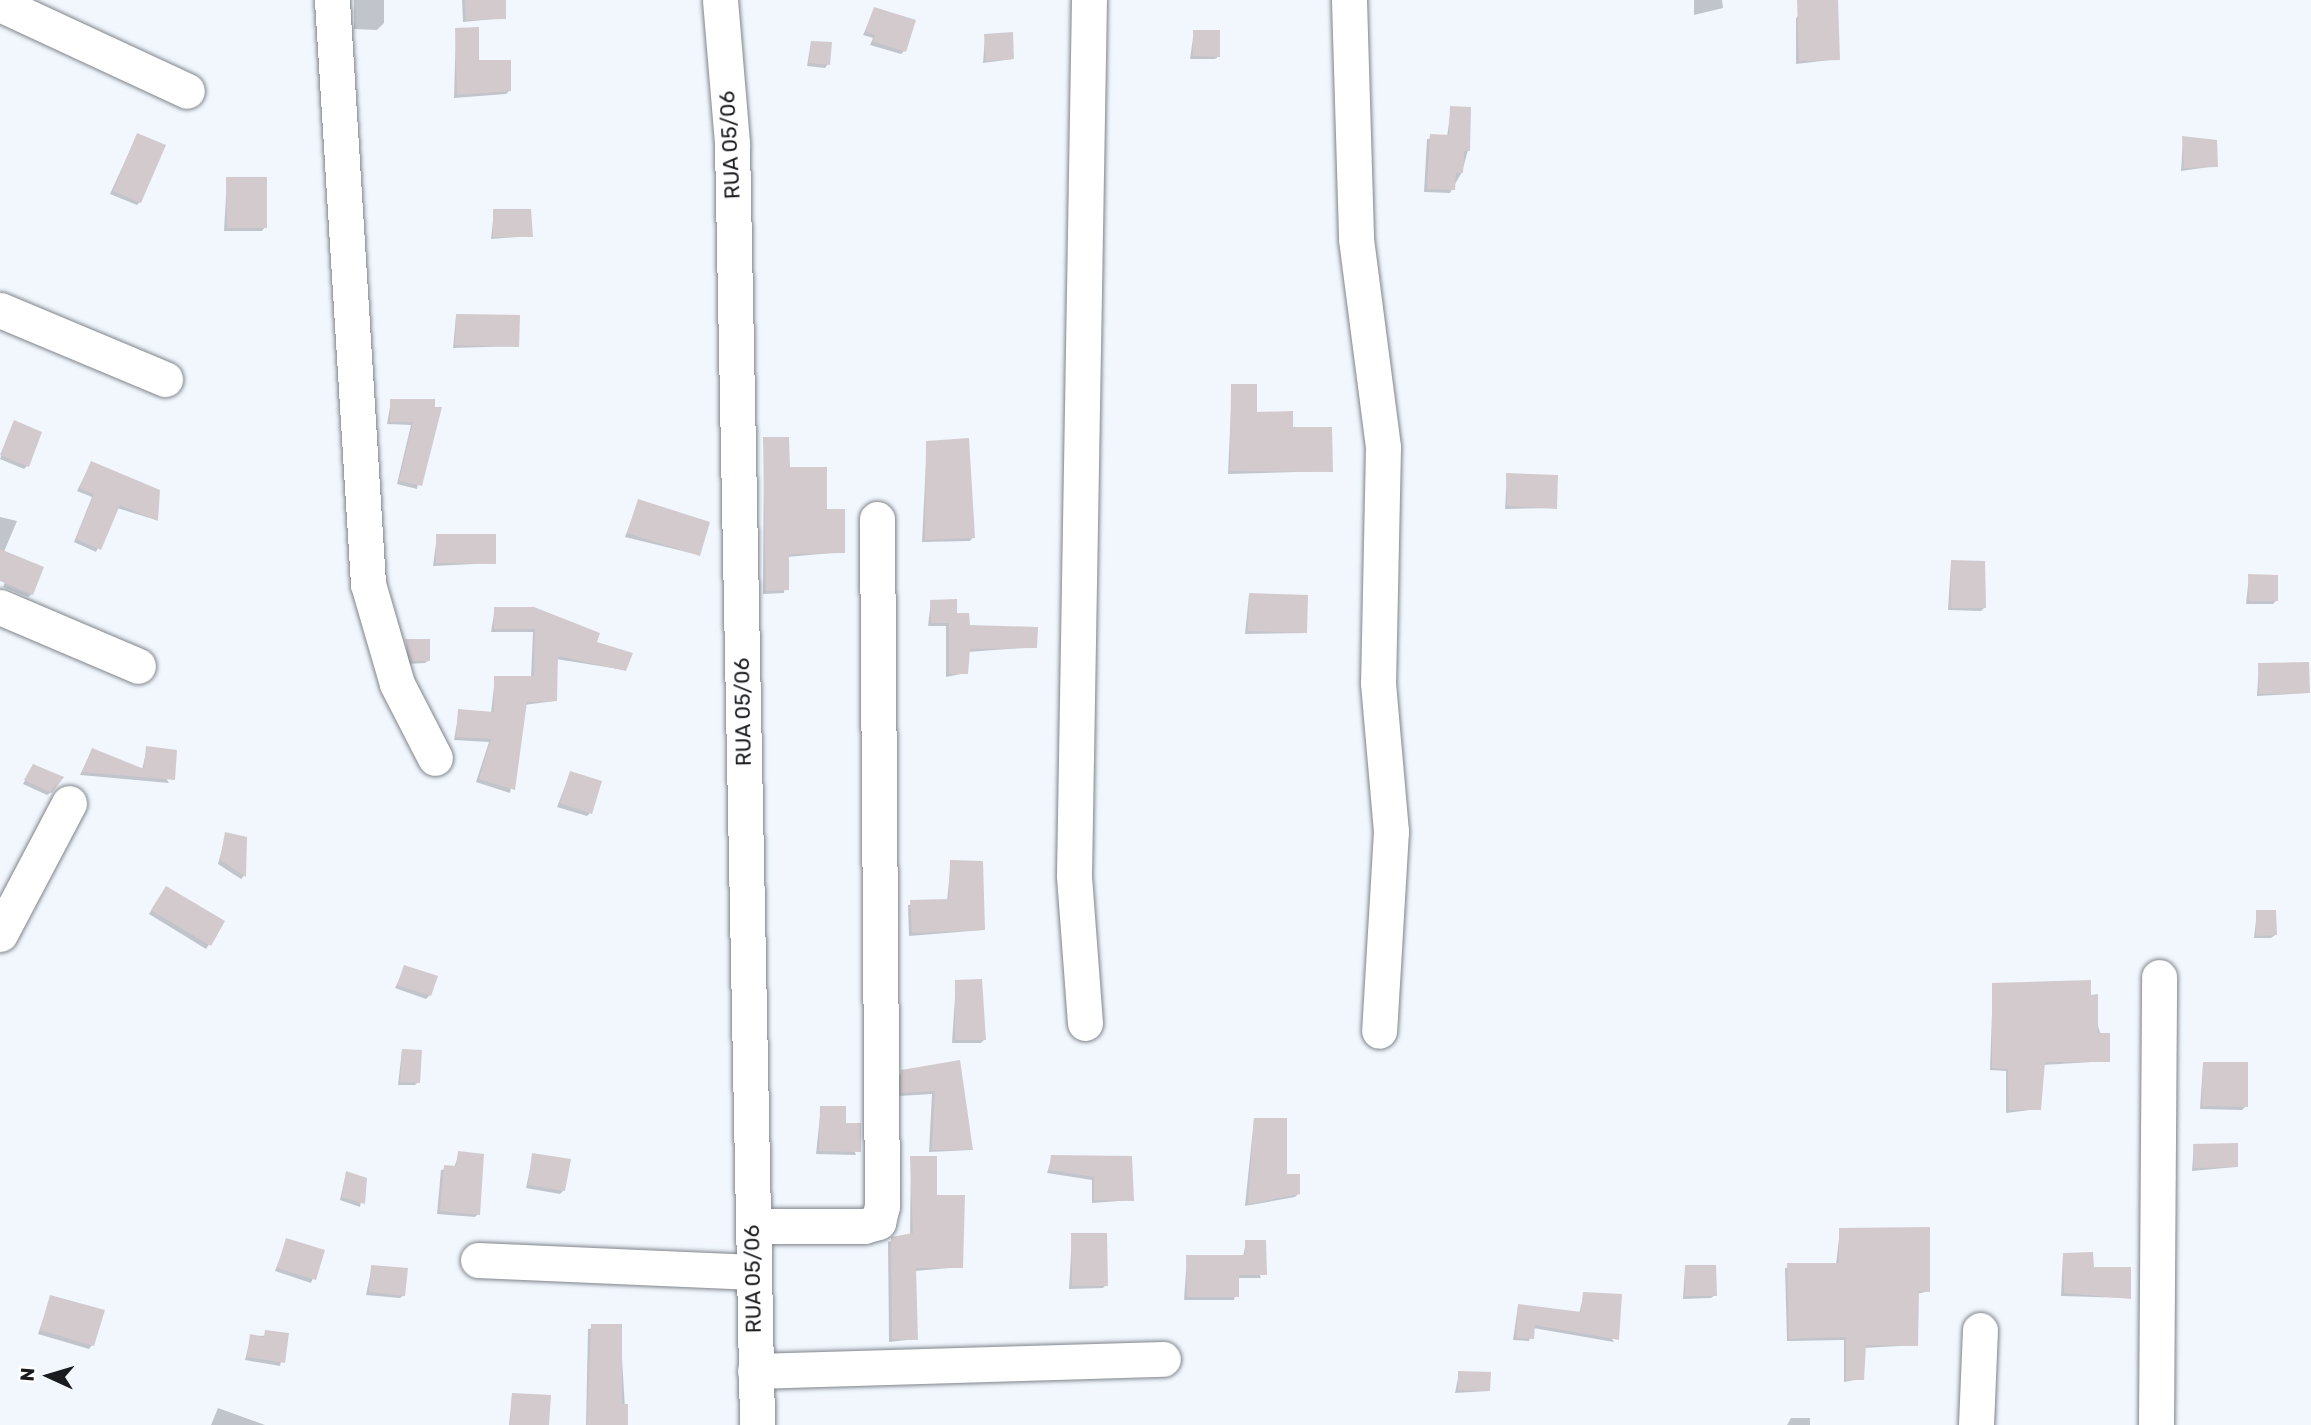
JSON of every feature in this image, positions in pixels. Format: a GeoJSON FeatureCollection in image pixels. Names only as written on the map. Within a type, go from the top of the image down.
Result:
{"type":"FeatureCollection","features":[{"type":"Feature","properties":{"kind":"street"},"geometry":{"type":"LineString","coordinates":[[332,0],[368,584],[397,684],[435,758]]}},
{"type":"Feature","properties":{"kind":"street","name":"RUA 05/06"},"geometry":{"type":"LineString","coordinates":[[720,0],[732,144],[757,1425]]}},
{"type":"Feature","properties":{"kind":"street"},"geometry":{"type":"LineString","coordinates":[[1085,1023],[1074,876],[1089,0]]}},
{"type":"Feature","properties":{"kind":"street"},"geometry":{"type":"LineString","coordinates":[[1349,0],[1356,239],[1383,447],[1378,684],[1391,831],[1378,1031]]}},
{"type":"Feature","properties":{"kind":"street"},"geometry":{"type":"LineString","coordinates":[[0,4],[187,90]]}},
{"type":"Feature","properties":{"kind":"street"},"geometry":{"type":"LineString","coordinates":[[0,310],[165,379]]}},
{"type":"Feature","properties":{"kind":"street"},"geometry":{"type":"LineString","coordinates":[[753,1226],[864,1226],[878,1222],[883,1206],[877,519]]}},
{"type":"Feature","properties":{"kind":"street"},"geometry":{"type":"LineString","coordinates":[[0,607],[138,666]]}},
{"type":"Feature","properties":{"kind":"street"},"geometry":{"type":"LineString","coordinates":[[0,934],[69,803]]}},
{"type":"Feature","properties":{"kind":"street"},"geometry":{"type":"LineString","coordinates":[[2156,1425],[2159,977]]}},
{"type":"Feature","properties":{"kind":"street"},"geometry":{"type":"LineString","coordinates":[[478,1260],[754,1272]]}},
{"type":"Feature","properties":{"kind":"street"},"geometry":{"type":"LineString","coordinates":[[1976,1425],[1980,1330]]}},
{"type":"Feature","properties":{"kind":"street"},"geometry":{"type":"LineString","coordinates":[[755,1371],[1163,1359]]}},
{"type":"Feature","properties":{"kind":"building"},"geometry":{"type":"Polygon","coordinates":[[[465,0],[506,0],[506,19],[466,20],[465,0]]]}},
{"type":"Feature","properties":{"kind":"building"},"geometry":{"type":"Polygon","coordinates":[[[1797,0],[1838,0],[1840,60],[1799,61],[1797,0]]]}},
{"type":"Feature","properties":{"kind":"building"},"geometry":{"type":"Polygon","coordinates":[[[874,7],[916,20],[906,52],[872,41],[875,35],[865,31],[874,7]]]}},
{"type":"Feature","properties":{"kind":"building"},"geometry":{"type":"Polygon","coordinates":[[[479,27],[479,60],[511,60],[511,91],[457,95],[455,28],[479,27]]]}},
{"type":"Feature","properties":{"kind":"building"},"geometry":{"type":"Polygon","coordinates":[[[1193,30],[1220,30],[1220,57],[1193,56],[1193,30]]]}},
{"type":"Feature","properties":{"kind":"building"},"geometry":{"type":"Polygon","coordinates":[[[1013,32],[1014,59],[986,61],[984,34],[1013,32]]]}},
{"type":"Feature","properties":{"kind":"building"},"geometry":{"type":"Polygon","coordinates":[[[811,41],[832,42],[830,65],[809,63],[811,41]]]}},
{"type":"Feature","properties":{"kind":"building"},"geometry":{"type":"Polygon","coordinates":[[[1450,106],[1471,107],[1470,151],[1464,151],[1463,173],[1456,173],[1455,190],[1427,189],[1430,134],[1449,135],[1450,106]]]}},
{"type":"Feature","properties":{"kind":"building"},"geometry":{"type":"Polygon","coordinates":[[[137,133],[166,145],[141,203],[113,191],[137,133]]]}},
{"type":"Feature","properties":{"kind":"building"},"geometry":{"type":"Polygon","coordinates":[[[2182,136],[2217,140],[2218,167],[2184,168],[2182,136]]]}},
{"type":"Feature","properties":{"kind":"building"},"geometry":{"type":"Polygon","coordinates":[[[226,177],[267,177],[267,228],[227,228],[226,177]]]}},
{"type":"Feature","properties":{"kind":"building"},"geometry":{"type":"Polygon","coordinates":[[[493,209],[531,209],[533,237],[493,237],[493,209]]]}},
{"type":"Feature","properties":{"kind":"building"},"geometry":{"type":"Polygon","coordinates":[[[456,314],[520,315],[519,347],[455,345],[456,314]]]}},
{"type":"Feature","properties":{"kind":"building"},"geometry":{"type":"Polygon","coordinates":[[[1231,384],[1257,384],[1257,412],[1293,411],[1293,427],[1332,427],[1333,472],[1230,471],[1231,384]]]}},
{"type":"Feature","properties":{"kind":"building"},"geometry":{"type":"Polygon","coordinates":[[[390,399],[435,399],[435,407],[442,407],[422,486],[399,481],[413,422],[390,422],[390,399]]]}},
{"type":"Feature","properties":{"kind":"building"},"geometry":{"type":"Polygon","coordinates":[[[14,420],[42,432],[29,467],[0,455],[14,420]]]}},
{"type":"Feature","properties":{"kind":"building"},"geometry":{"type":"Polygon","coordinates":[[[763,437],[789,437],[790,467],[827,467],[827,509],[845,509],[845,553],[789,554],[789,590],[766,591],[763,437]]]}},
{"type":"Feature","properties":{"kind":"building"},"geometry":{"type":"Polygon","coordinates":[[[969,438],[975,538],[925,540],[926,441],[969,438]]]}},
{"type":"Feature","properties":{"kind":"building"},"geometry":{"type":"Polygon","coordinates":[[[91,461],[160,490],[158,521],[120,505],[101,550],[76,539],[94,494],[79,488],[91,461]]]}},
{"type":"Feature","properties":{"kind":"building"},"geometry":{"type":"Polygon","coordinates":[[[1506,473],[1558,475],[1557,509],[1507,506],[1506,473]]]}},
{"type":"Feature","properties":{"kind":"building"},"geometry":{"type":"Polygon","coordinates":[[[638,499],[710,522],[700,556],[627,533],[638,499]]]}},
{"type":"Feature","properties":{"kind":"building"},"geometry":{"type":"Polygon","coordinates":[[[436,534],[496,534],[496,564],[436,563],[436,534]]]}},
{"type":"Feature","properties":{"kind":"building"},"geometry":{"type":"Polygon","coordinates":[[[0,549],[44,567],[33,595],[0,581],[0,549]]]}},
{"type":"Feature","properties":{"kind":"building"},"geometry":{"type":"Polygon","coordinates":[[[1951,560],[1985,561],[1986,608],[1951,608],[1951,560]]]}},
{"type":"Feature","properties":{"kind":"building"},"geometry":{"type":"Polygon","coordinates":[[[2248,574],[2278,575],[2278,601],[2249,601],[2248,574]]]}},
{"type":"Feature","properties":{"kind":"building"},"geometry":{"type":"Polygon","coordinates":[[[1249,593],[1308,595],[1307,633],[1248,631],[1249,593]]]}},
{"type":"Feature","properties":{"kind":"building"},"geometry":{"type":"Polygon","coordinates":[[[957,599],[957,613],[969,613],[970,625],[1038,627],[1037,648],[970,649],[968,674],[949,674],[949,623],[931,623],[930,600],[957,599]]]}},
{"type":"Feature","properties":{"kind":"building"},"geometry":{"type":"Polygon","coordinates":[[[494,607],[534,607],[600,633],[597,642],[633,653],[626,671],[558,656],[557,701],[527,702],[515,790],[479,779],[491,739],[456,737],[458,709],[494,712],[494,676],[534,676],[535,629],[494,629],[494,607]]]}},
{"type":"Feature","properties":{"kind":"building"},"geometry":{"type":"Polygon","coordinates":[[[405,639],[430,639],[430,661],[411,661],[405,639]]]}},
{"type":"Feature","properties":{"kind":"building"},"geometry":{"type":"Polygon","coordinates":[[[2309,662],[2310,693],[2259,694],[2258,663],[2309,662]]]}},
{"type":"Feature","properties":{"kind":"building"},"geometry":{"type":"Polygon","coordinates":[[[146,746],[177,750],[175,780],[82,772],[92,748],[144,769],[146,746]]]}},
{"type":"Feature","properties":{"kind":"building"},"geometry":{"type":"Polygon","coordinates":[[[33,764],[64,777],[52,793],[24,780],[33,764]]]}},
{"type":"Feature","properties":{"kind":"building"},"geometry":{"type":"Polygon","coordinates":[[[570,771],[602,781],[592,814],[560,803],[570,771]]]}},
{"type":"Feature","properties":{"kind":"building"},"geometry":{"type":"Polygon","coordinates":[[[225,832],[247,837],[246,877],[220,860],[225,832]]]}},
{"type":"Feature","properties":{"kind":"building"},"geometry":{"type":"Polygon","coordinates":[[[950,860],[983,861],[985,930],[912,933],[910,900],[949,899],[950,860]]]}},
{"type":"Feature","properties":{"kind":"building"},"geometry":{"type":"Polygon","coordinates":[[[166,886],[225,921],[211,946],[151,910],[166,886]]]}},
{"type":"Feature","properties":{"kind":"building"},"geometry":{"type":"Polygon","coordinates":[[[2256,910],[2276,910],[2277,935],[2256,936],[2256,910]]]}},
{"type":"Feature","properties":{"kind":"building"},"geometry":{"type":"Polygon","coordinates":[[[404,965],[438,976],[431,996],[397,985],[404,965]]]}},
{"type":"Feature","properties":{"kind":"building"},"geometry":{"type":"Polygon","coordinates":[[[982,979],[986,1040],[955,1040],[955,980],[982,979]]]}},
{"type":"Feature","properties":{"kind":"building"},"geometry":{"type":"Polygon","coordinates":[[[2091,980],[2091,995],[2098,994],[2098,1033],[2110,1033],[2110,1062],[2045,1062],[2041,1110],[2009,1110],[2008,1069],[1992,1068],[1992,983],[2091,980]]]}},
{"type":"Feature","properties":{"kind":"building"},"geometry":{"type":"Polygon","coordinates":[[[402,1049],[422,1050],[420,1083],[400,1082],[402,1049]]]}},
{"type":"Feature","properties":{"kind":"building"},"geometry":{"type":"Polygon","coordinates":[[[960,1060],[973,1150],[932,1150],[935,1091],[901,1093],[901,1070],[960,1060]]]}},
{"type":"Feature","properties":{"kind":"building"},"geometry":{"type":"Polygon","coordinates":[[[2203,1062],[2248,1062],[2248,1107],[2202,1106],[2203,1062]]]}},
{"type":"Feature","properties":{"kind":"building"},"geometry":{"type":"Polygon","coordinates":[[[820,1106],[846,1106],[846,1123],[861,1123],[861,1152],[819,1151],[820,1106]]]}},
{"type":"Feature","properties":{"kind":"building"},"geometry":{"type":"Polygon","coordinates":[[[1254,1118],[1287,1118],[1287,1174],[1300,1174],[1300,1194],[1248,1204],[1254,1118]]]}},
{"type":"Feature","properties":{"kind":"building"},"geometry":{"type":"Polygon","coordinates":[[[2238,1143],[2238,1167],[2194,1168],[2193,1144],[2238,1143]]]}},
{"type":"Feature","properties":{"kind":"building"},"geometry":{"type":"Polygon","coordinates":[[[458,1151],[484,1154],[480,1215],[440,1211],[444,1165],[456,1166],[458,1151]]]}},
{"type":"Feature","properties":{"kind":"building"},"geometry":{"type":"Polygon","coordinates":[[[532,1153],[571,1159],[565,1191],[528,1185],[532,1153]]]}},
{"type":"Feature","properties":{"kind":"building"},"geometry":{"type":"Polygon","coordinates":[[[1051,1155],[1132,1156],[1134,1201],[1094,1200],[1094,1177],[1049,1170],[1051,1155]]]}},
{"type":"Feature","properties":{"kind":"building"},"geometry":{"type":"Polygon","coordinates":[[[910,1156],[937,1156],[937,1195],[965,1195],[963,1268],[916,1268],[918,1340],[892,1339],[891,1237],[913,1233],[910,1156]]]}},
{"type":"Feature","properties":{"kind":"building"},"geometry":{"type":"Polygon","coordinates":[[[346,1171],[367,1178],[365,1204],[342,1197],[346,1171]]]}},
{"type":"Feature","properties":{"kind":"building"},"geometry":{"type":"Polygon","coordinates":[[[1930,1227],[1930,1292],[1919,1291],[1918,1346],[1866,1345],[1864,1380],[1846,1380],[1846,1337],[1789,1339],[1787,1263],[1839,1263],[1839,1228],[1930,1227]]]}},
{"type":"Feature","properties":{"kind":"building"},"geometry":{"type":"Polygon","coordinates":[[[1071,1233],[1107,1233],[1108,1286],[1072,1286],[1071,1233]]]}},
{"type":"Feature","properties":{"kind":"building"},"geometry":{"type":"Polygon","coordinates":[[[286,1238],[325,1250],[316,1280],[277,1268],[286,1238]]]}},
{"type":"Feature","properties":{"kind":"building"},"geometry":{"type":"Polygon","coordinates":[[[1245,1240],[1266,1240],[1267,1275],[1239,1275],[1239,1297],[1187,1297],[1186,1255],[1245,1255],[1245,1240]]]}},
{"type":"Feature","properties":{"kind":"building"},"geometry":{"type":"Polygon","coordinates":[[[2093,1252],[2094,1267],[2131,1267],[2131,1299],[2064,1293],[2063,1253],[2093,1252]]]}},
{"type":"Feature","properties":{"kind":"building"},"geometry":{"type":"Polygon","coordinates":[[[371,1265],[408,1268],[405,1296],[369,1292],[371,1265]]]}},
{"type":"Feature","properties":{"kind":"building"},"geometry":{"type":"Polygon","coordinates":[[[1685,1265],[1716,1265],[1717,1296],[1685,1296],[1685,1265]]]}},
{"type":"Feature","properties":{"kind":"building"},"geometry":{"type":"Polygon","coordinates":[[[1583,1292],[1622,1294],[1619,1340],[1535,1325],[1534,1339],[1516,1338],[1518,1304],[1581,1312],[1583,1292]]]}},
{"type":"Feature","properties":{"kind":"building"},"geometry":{"type":"Polygon","coordinates":[[[50,1295],[105,1310],[94,1346],[40,1330],[50,1295]]]}},
{"type":"Feature","properties":{"kind":"building"},"geometry":{"type":"Polygon","coordinates":[[[591,1324],[622,1324],[622,1404],[628,1404],[628,1425],[587,1425],[591,1324]]]}},
{"type":"Feature","properties":{"kind":"building"},"geometry":{"type":"Polygon","coordinates":[[[265,1330],[289,1333],[285,1363],[247,1357],[250,1334],[264,1337],[265,1330]]]}},
{"type":"Feature","properties":{"kind":"building"},"geometry":{"type":"Polygon","coordinates":[[[1458,1371],[1491,1372],[1490,1391],[1458,1390],[1458,1371]]]}},
{"type":"Feature","properties":{"kind":"building"},"geometry":{"type":"Polygon","coordinates":[[[512,1393],[551,1395],[549,1425],[510,1425],[512,1393]]]}}]}
